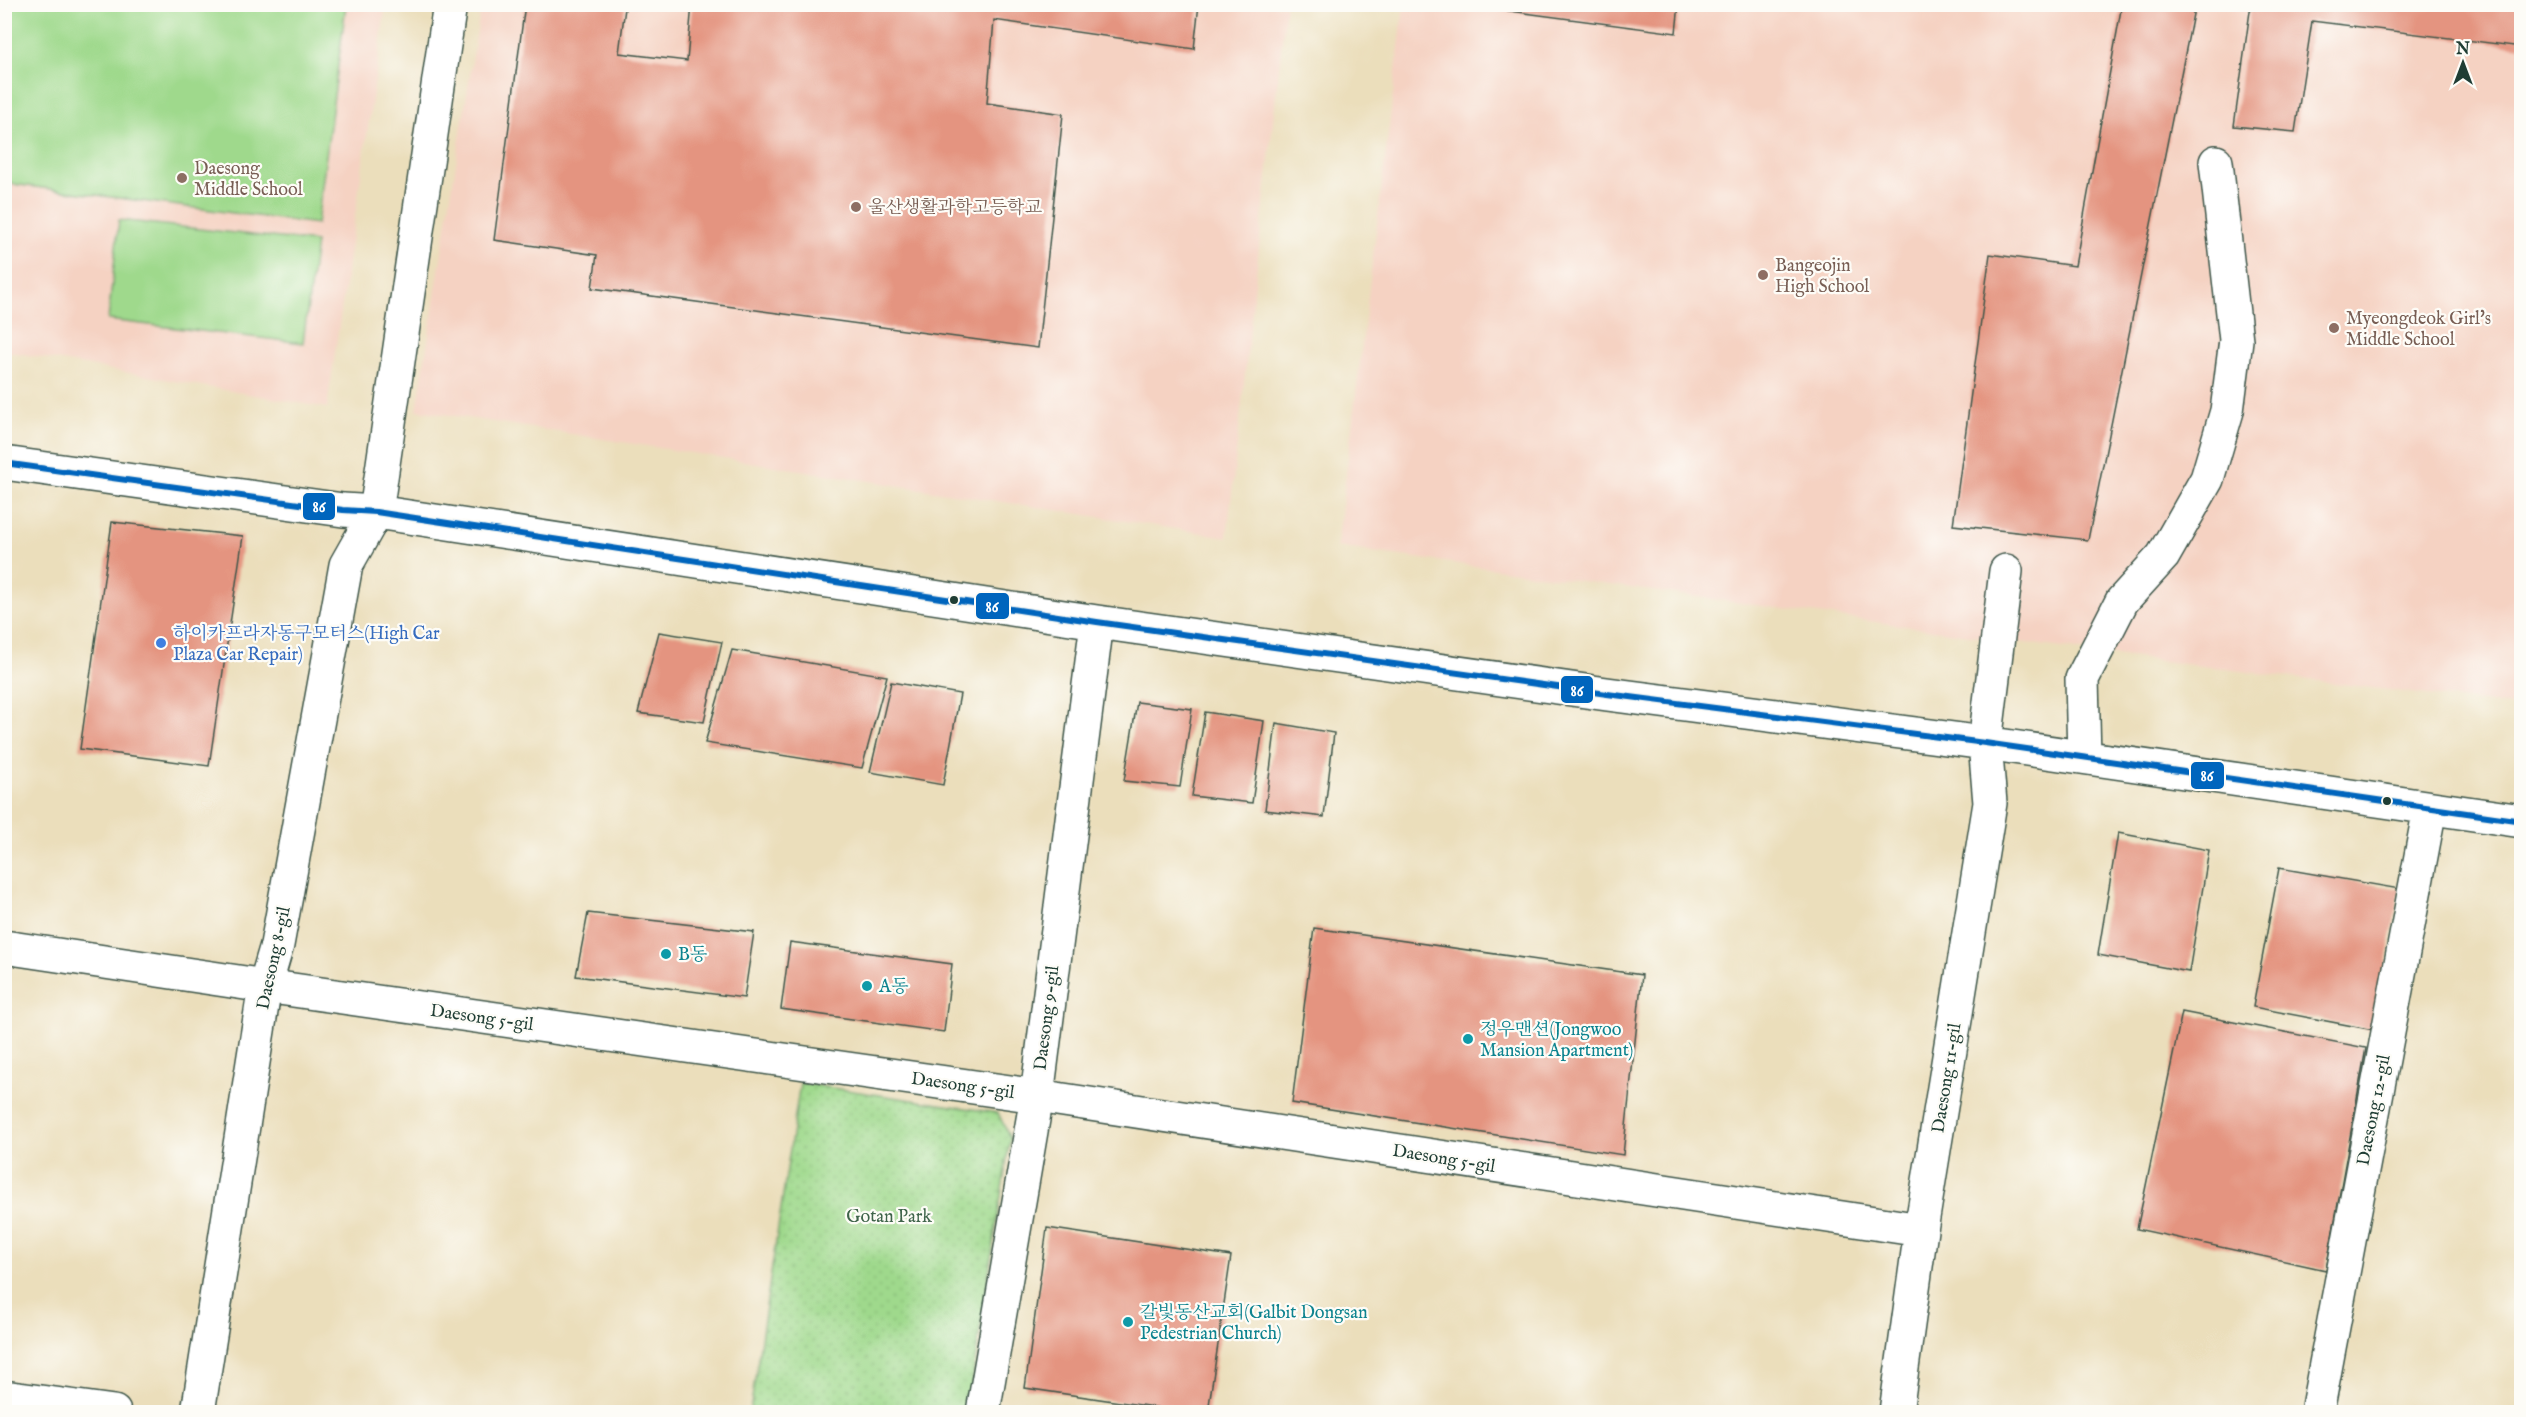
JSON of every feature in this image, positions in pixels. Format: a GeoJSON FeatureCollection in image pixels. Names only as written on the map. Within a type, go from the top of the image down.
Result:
{"type":"FeatureCollection","features":[{"type":"Feature","properties":{"kind":"street"},"geometry":{"type":"LineString","coordinates":[[376,512],[450,4]]}},
{"type":"Feature","properties":{"kind":"street"},"geometry":{"type":"LineString","coordinates":[[2084,757],[2082,679],[2122,601],[2163,555],[2207,479],[2227,411],[2236,340],[2216,162]]}},
{"type":"Feature","properties":{"kind":"street"},"geometry":{"type":"LineString","coordinates":[[4,463],[342,510],[376,512],[1097,622],[1607,694],[1985,743],[2522,821]]}},
{"type":"Feature","properties":{"kind":"street","name":"Daesong 8-gil"},"geometry":{"type":"LineString","coordinates":[[198,1413],[265,986],[278,945],[346,565],[376,512]]}},
{"type":"Feature","properties":{"kind":"street","name":"Daesong 11-gil"},"geometry":{"type":"LineString","coordinates":[[1896,1413],[1921,1230],[1990,803],[1985,743],[2006,571]]}},
{"type":"Feature","properties":{"kind":"street","name":"Daesong 9-gil"},"geometry":{"type":"LineString","coordinates":[[983,1413],[1036,1096],[1097,622]]}},
{"type":"Feature","properties":{"kind":"street","name":"Daesong 12-gil"},"geometry":{"type":"LineString","coordinates":[[2317,1413],[2430,808]]}},
{"type":"Feature","properties":{"kind":"street","name":"Daesong 5-gil"},"geometry":{"type":"LineString","coordinates":[[4,947],[1036,1096],[1921,1230]]}},
{"type":"Feature","properties":{"kind":"street"},"geometry":{"type":"LineString","coordinates":[[4,1397],[114,1413]]}},
{"type":"Feature","properties":{"kind":"shaded area","name":"Daesong Middle School"},"geometry":{"type":"Polygon","coordinates":[[[4,5],[386,5],[327,408],[5,351],[4,5]]]}},
{"type":"Feature","properties":{"kind":"shaded area","name":"울산생활과학고등학교"},"geometry":{"type":"Polygon","coordinates":[[[481,5],[1286,5],[1227,537],[417,410],[481,5]]]}},
{"type":"Feature","properties":{"kind":"shaded area","name":"Bangeojin High School"},"geometry":{"type":"Polygon","coordinates":[[[1404,5],[2521,5],[2521,707],[2091,652],[1337,547],[1404,5]]]}},
{"type":"Feature","properties":{"kind":"green space"},"geometry":{"type":"Polygon","coordinates":[[[5,4],[346,5],[317,224],[5,183],[5,4]]]}},
{"type":"Feature","properties":{"kind":"green space"},"geometry":{"type":"Polygon","coordinates":[[[119,220],[316,242],[303,343],[108,320],[119,220]]]}},
{"type":"Feature","properties":{"kind":"green space","name":"Gotan Park"},"geometry":{"type":"Polygon","coordinates":[[[800,1083],[998,1113],[1010,1138],[967,1412],[750,1412],[800,1083]]]}},
{"type":"Feature","properties":{"kind":"building"},"geometry":{"type":"Polygon","coordinates":[[[525,4],[601,4],[625,8],[619,53],[687,61],[692,4],[1199,4],[1194,49],[994,20],[987,103],[1063,114],[1038,348],[592,288],[597,255],[494,240],[525,4]]]}},
{"type":"Feature","properties":{"kind":"building"},"geometry":{"type":"Polygon","coordinates":[[[1457,4],[1679,4],[1676,33],[1457,4]]]}},
{"type":"Feature","properties":{"kind":"building"},"geometry":{"type":"Polygon","coordinates":[[[2122,4],[2195,4],[2088,540],[1953,525],[1990,254],[2075,266],[2122,4]]]}},
{"type":"Feature","properties":{"kind":"building"},"geometry":{"type":"Polygon","coordinates":[[[2251,4],[2522,4],[2522,47],[2312,21],[2295,132],[2234,126],[2251,4]]]}},
{"type":"Feature","properties":{"kind":"building","name":"하이카프라자동구모터스(High Car Plaza Car Repair)"},"geometry":{"type":"Polygon","coordinates":[[[112,522],[243,536],[209,766],[80,749],[112,522]]]}},
{"type":"Feature","properties":{"kind":"building"},"geometry":{"type":"Polygon","coordinates":[[[659,632],[722,642],[704,722],[638,713],[659,632]]]}},
{"type":"Feature","properties":{"kind":"building"},"geometry":{"type":"Polygon","coordinates":[[[732,650],[887,676],[862,768],[705,743],[732,650]]]}},
{"type":"Feature","properties":{"kind":"building"},"geometry":{"type":"Polygon","coordinates":[[[891,682],[960,694],[943,785],[870,772],[891,682]]]}},
{"type":"Feature","properties":{"kind":"building"},"geometry":{"type":"Polygon","coordinates":[[[1137,702],[1192,709],[1180,787],[1124,781],[1137,702]]]}},
{"type":"Feature","properties":{"kind":"building"},"geometry":{"type":"Polygon","coordinates":[[[1205,712],[1264,721],[1252,803],[1192,796],[1205,712]]]}},
{"type":"Feature","properties":{"kind":"building"},"geometry":{"type":"Polygon","coordinates":[[[1276,723],[1334,733],[1324,817],[1265,810],[1276,723]]]}},
{"type":"Feature","properties":{"kind":"building"},"geometry":{"type":"Polygon","coordinates":[[[2118,833],[2209,850],[2189,972],[2098,955],[2118,833]]]}},
{"type":"Feature","properties":{"kind":"building"},"geometry":{"type":"Polygon","coordinates":[[[2279,868],[2400,889],[2374,1030],[2253,1007],[2279,868]]]}},
{"type":"Feature","properties":{"kind":"building","name":"B동"},"geometry":{"type":"Polygon","coordinates":[[[588,913],[754,932],[744,998],[576,976],[588,913]]]}},
{"type":"Feature","properties":{"kind":"building","name":"정우맨션(Jongwoo Mansion Apartment)"},"geometry":{"type":"Polygon","coordinates":[[[1314,928],[1642,975],[1623,1155],[1292,1103],[1314,928]]]}},
{"type":"Feature","properties":{"kind":"building","name":"A동"},"geometry":{"type":"Polygon","coordinates":[[[790,942],[952,964],[944,1032],[781,1009],[790,942]]]}},
{"type":"Feature","properties":{"kind":"building"},"geometry":{"type":"Polygon","coordinates":[[[2182,1012],[2366,1048],[2326,1270],[2137,1229],[2182,1012]]]}},
{"type":"Feature","properties":{"kind":"building","name":"갈빛동산교회(Galbit Dongsan Pedestrian Church)"},"geometry":{"type":"Polygon","coordinates":[[[1047,1228],[1231,1256],[1208,1412],[1188,1412],[1025,1388],[1047,1228]]]}},
{"type":"Feature","properties":{"kind":"transit line","name":"86"},"geometry":{"type":"LineString","coordinates":[[4,463],[343,510],[376,512],[1097,622],[1607,694],[1985,743],[2522,821]]}},
{"type":"Feature","properties":{"kind":"place","name":"Daesong Middle School"},"geometry":{"type":"Point","coordinates":[182,178]}},
{"type":"Feature","properties":{"kind":"place","name":"울산생활과학고등학교"},"geometry":{"type":"Point","coordinates":[856,207]}},
{"type":"Feature","properties":{"kind":"place","name":"Bangeojin High School"},"geometry":{"type":"Point","coordinates":[1763,275]}},
{"type":"Feature","properties":{"kind":"place","name":"Myeongdeok Girl's Middle School"},"geometry":{"type":"Point","coordinates":[2334,328]}},
{"type":"Feature","properties":{"kind":"place","name":"하이카프라자동구모터스(High Car Plaza Car Repair)"},"geometry":{"type":"Point","coordinates":[161,643]}},
{"type":"Feature","properties":{"kind":"place","name":"B동"},"geometry":{"type":"Point","coordinates":[666,954]}},
{"type":"Feature","properties":{"kind":"place","name":"A동"},"geometry":{"type":"Point","coordinates":[867,986]}},
{"type":"Feature","properties":{"kind":"place","name":"정우맨션(Jongwoo Mansion Apartment)"},"geometry":{"type":"Point","coordinates":[1468,1039]}},
{"type":"Feature","properties":{"kind":"place","name":"갈빛동산교회(Galbit Dongsan Pedestrian Church)"},"geometry":{"type":"Point","coordinates":[1128,1322]}}]}
